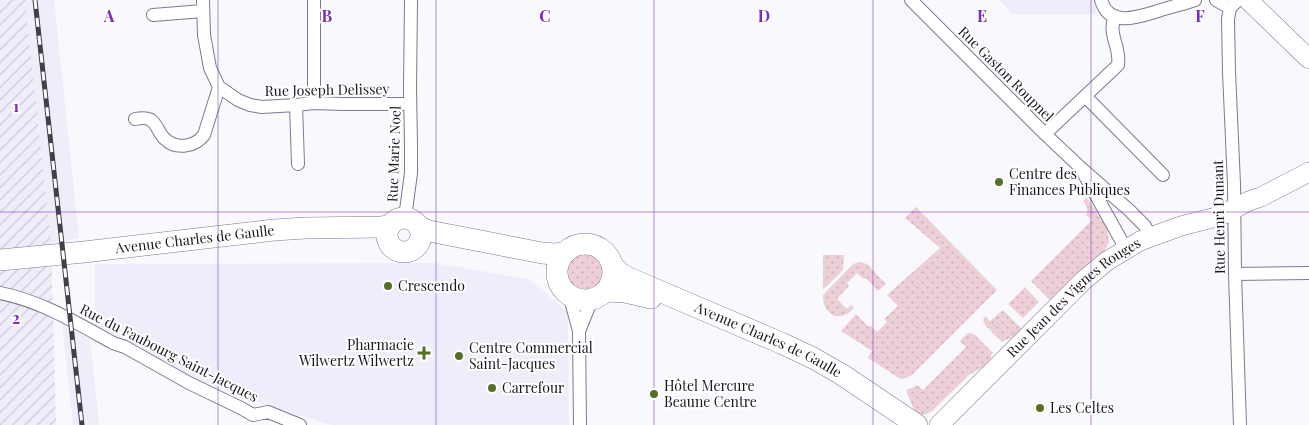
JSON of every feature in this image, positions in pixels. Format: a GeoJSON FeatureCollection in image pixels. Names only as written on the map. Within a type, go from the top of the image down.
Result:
{"type":"FeatureCollection","features":[{"type":"Feature","properties":{"kind":"main road","name":"Avenue Charles de Gaulle"},"geometry":{"type":"LineString","coordinates":[[0,260],[274,230],[382,228],[404,232],[428,244],[508,256],[538,264],[558,276]]}},
{"type":"Feature","properties":{"kind":"main road","name":"Avenue Charles de Gaulle"},"geometry":{"type":"LineString","coordinates":[[0,268],[93,260],[210,244],[276,239],[339,238],[428,231],[542,253],[555,254],[566,252]]}},
{"type":"Feature","properties":{"kind":"main road"},"geometry":{"type":"LineString","coordinates":[[580,244],[591,244],[601,249],[606,253],[612,265],[613,277],[608,287],[598,295],[580,299],[563,288],[558,276],[558,266],[562,256],[574,246],[580,244]]}},
{"type":"Feature","properties":{"kind":"main road","name":"Avenue Charles de Gaulle"},"geometry":{"type":"LineString","coordinates":[[612,265],[621,274],[631,279],[813,358],[841,374],[917,425]]}},
{"type":"Feature","properties":{"kind":"main road","name":"Avenue Charles de Gaulle"},"geometry":{"type":"LineString","coordinates":[[598,295],[615,291],[642,295],[734,332],[776,352],[834,385],[893,425]]}},
{"type":"Feature","properties":{"kind":"street"},"geometry":{"type":"LineString","coordinates":[[314,0],[314,103]]}},
{"type":"Feature","properties":{"kind":"street","name":"Rue Marie Noel"},"geometry":{"type":"LineString","coordinates":[[404,232],[411,173],[411,0]]}},
{"type":"Feature","properties":{"kind":"street","name":"Rue Gaston Roupnel"},"geometry":{"type":"LineString","coordinates":[[911,0],[1045,134],[1129,210],[1145,226],[1150,236]]}},
{"type":"Feature","properties":{"kind":"street"},"geometry":{"type":"LineString","coordinates":[[1101,0],[1111,15],[1129,19],[1195,0]]}},
{"type":"Feature","properties":{"kind":"street","name":"Rue Henri Dunant"},"geometry":{"type":"LineString","coordinates":[[1216,0],[1234,4],[1228,19],[1234,184],[1234,274],[1240,425]]}},
{"type":"Feature","properties":{"kind":"street"},"geometry":{"type":"LineString","coordinates":[[1248,0],[1309,59]]}},
{"type":"Feature","properties":{"kind":"street"},"geometry":{"type":"LineString","coordinates":[[135,119],[148,118],[152,120],[163,138],[172,144],[180,146],[195,144],[204,135],[219,87],[210,68],[204,35],[203,5],[153,15]]}},
{"type":"Feature","properties":{"kind":"street"},"geometry":{"type":"LineString","coordinates":[[1045,134],[1118,65],[1119,57],[1112,30],[1115,16]]}},
{"type":"Feature","properties":{"kind":"street","name":"Rue Joseph Delissey"},"geometry":{"type":"LineString","coordinates":[[219,87],[233,97],[250,105],[262,107],[314,103],[410,104]]}},
{"type":"Feature","properties":{"kind":"street"},"geometry":{"type":"LineString","coordinates":[[1085,96],[1163,174]]}},
{"type":"Feature","properties":{"kind":"street"},"geometry":{"type":"LineString","coordinates":[[296,105],[298,164]]}},
{"type":"Feature","properties":{"kind":"street","name":"Rue Gaston Roupnel"},"geometry":{"type":"LineString","coordinates":[[1081,168],[1126,249]]}},
{"type":"Feature","properties":{"kind":"street","name":"Rue Jean des Vignes Rouges"},"geometry":{"type":"LineString","coordinates":[[939,425],[1084,280],[1107,261],[1150,236],[1220,216],[1249,201],[1262,198],[1309,172]]}},
{"type":"Feature","properties":{"kind":"street"},"geometry":{"type":"LineString","coordinates":[[1234,274],[1309,273]]}},
{"type":"Feature","properties":{"kind":"street","name":"Rue du Faubourg Saint-Jacques"},"geometry":{"type":"LineString","coordinates":[[0,293],[27,300],[113,343],[125,346],[189,383],[241,408],[253,420],[268,412],[300,425]]}},
{"type":"Feature","properties":{"kind":"street"},"geometry":{"type":"LineString","coordinates":[[570,294],[580,331],[580,425]]}},
{"type":"Feature","properties":{"kind":"street"},"geometry":{"type":"LineString","coordinates":[[580,331],[598,295]]}},
{"type":"Feature","properties":{"kind":"shaded area"},"geometry":{"type":"Polygon","coordinates":[[[0,0],[25,0],[51,243],[56,425],[0,425],[0,0]]]}},
{"type":"Feature","properties":{"kind":"shaded area"},"geometry":{"type":"Polygon","coordinates":[[[25,0],[54,0],[79,238],[51,243],[25,0]]]}},
{"type":"Feature","properties":{"kind":"shaded area"},"geometry":{"type":"Polygon","coordinates":[[[999,0],[1093,0],[1097,14],[1012,14],[999,0]]]}},
{"type":"Feature","properties":{"kind":"shaded area"},"geometry":{"type":"Polygon","coordinates":[[[1086,197],[1107,228],[1109,242],[1104,252],[1052,302],[1031,281],[1092,220],[1086,215],[1087,208],[1083,201],[1086,197]]]}},
{"type":"Feature","properties":{"kind":"shaded area"},"geometry":{"type":"Polygon","coordinates":[[[916,207],[997,290],[912,375],[903,379],[868,358],[872,351],[841,331],[856,314],[877,332],[887,322],[884,319],[898,306],[887,295],[940,248],[905,218],[916,207]]]}},
{"type":"Feature","properties":{"kind":"shaded area"},"geometry":{"type":"Polygon","coordinates":[[[585,252],[598,258],[604,271],[598,284],[585,290],[572,284],[566,271],[572,258],[585,252]]]}},
{"type":"Feature","properties":{"kind":"shaded area"},"geometry":{"type":"Polygon","coordinates":[[[823,255],[844,255],[843,270],[823,289],[823,255]]]}},
{"type":"Feature","properties":{"kind":"shaded area"},"geometry":{"type":"Polygon","coordinates":[[[859,262],[867,264],[886,284],[878,291],[866,278],[864,279],[857,273],[847,283],[849,286],[837,299],[847,309],[851,305],[854,308],[842,316],[833,315],[824,305],[823,295],[853,264],[859,262]]]}},
{"type":"Feature","properties":{"kind":"shaded area"},"geometry":{"type":"Polygon","coordinates":[[[434,263],[529,279],[568,312],[569,425],[331,425],[277,409],[206,383],[95,331],[95,264],[434,263]]]}},
{"type":"Feature","properties":{"kind":"shaded area"},"geometry":{"type":"Polygon","coordinates":[[[1025,287],[1039,302],[1023,318],[1008,304],[1025,287]]]}},
{"type":"Feature","properties":{"kind":"shaded area"},"geometry":{"type":"Polygon","coordinates":[[[1003,310],[1023,330],[1002,342],[985,325],[983,320],[985,316],[990,321],[1003,310]]]}},
{"type":"Feature","properties":{"kind":"shaded area"},"geometry":{"type":"Polygon","coordinates":[[[62,323],[90,339],[99,425],[73,425],[62,323]]]}},
{"type":"Feature","properties":{"kind":"shaded area"},"geometry":{"type":"Polygon","coordinates":[[[968,333],[974,334],[993,353],[991,359],[985,366],[969,375],[931,412],[923,415],[915,413],[906,390],[917,385],[923,390],[966,347],[960,341],[968,333]]]}},
{"type":"Feature","properties":{"kind":"railway"},"geometry":{"type":"LineString","coordinates":[[35,0],[82,425]]}},
{"type":"Feature","properties":{"kind":"place","name":"Centre des Finances Publiques"},"geometry":{"type":"Point","coordinates":[999,182]}},
{"type":"Feature","properties":{"kind":"place","name":"Crescendo"},"geometry":{"type":"Point","coordinates":[388,286]}},
{"type":"Feature","properties":{"kind":"place","name":"Pharmacie Wilwertz Wilwertz"},"geometry":{"type":"Point","coordinates":[424,353]}},
{"type":"Feature","properties":{"kind":"place","name":"Centre Commercial Saint-Jacques"},"geometry":{"type":"Point","coordinates":[459,356]}},
{"type":"Feature","properties":{"kind":"place","name":"Carrefour"},"geometry":{"type":"Point","coordinates":[492,388]}},
{"type":"Feature","properties":{"kind":"place","name":"Hôtel Mercure Beaune Centre"},"geometry":{"type":"Point","coordinates":[654,394]}},
{"type":"Feature","properties":{"kind":"place","name":"Les Celtes"},"geometry":{"type":"Point","coordinates":[1040,408]}}]}
